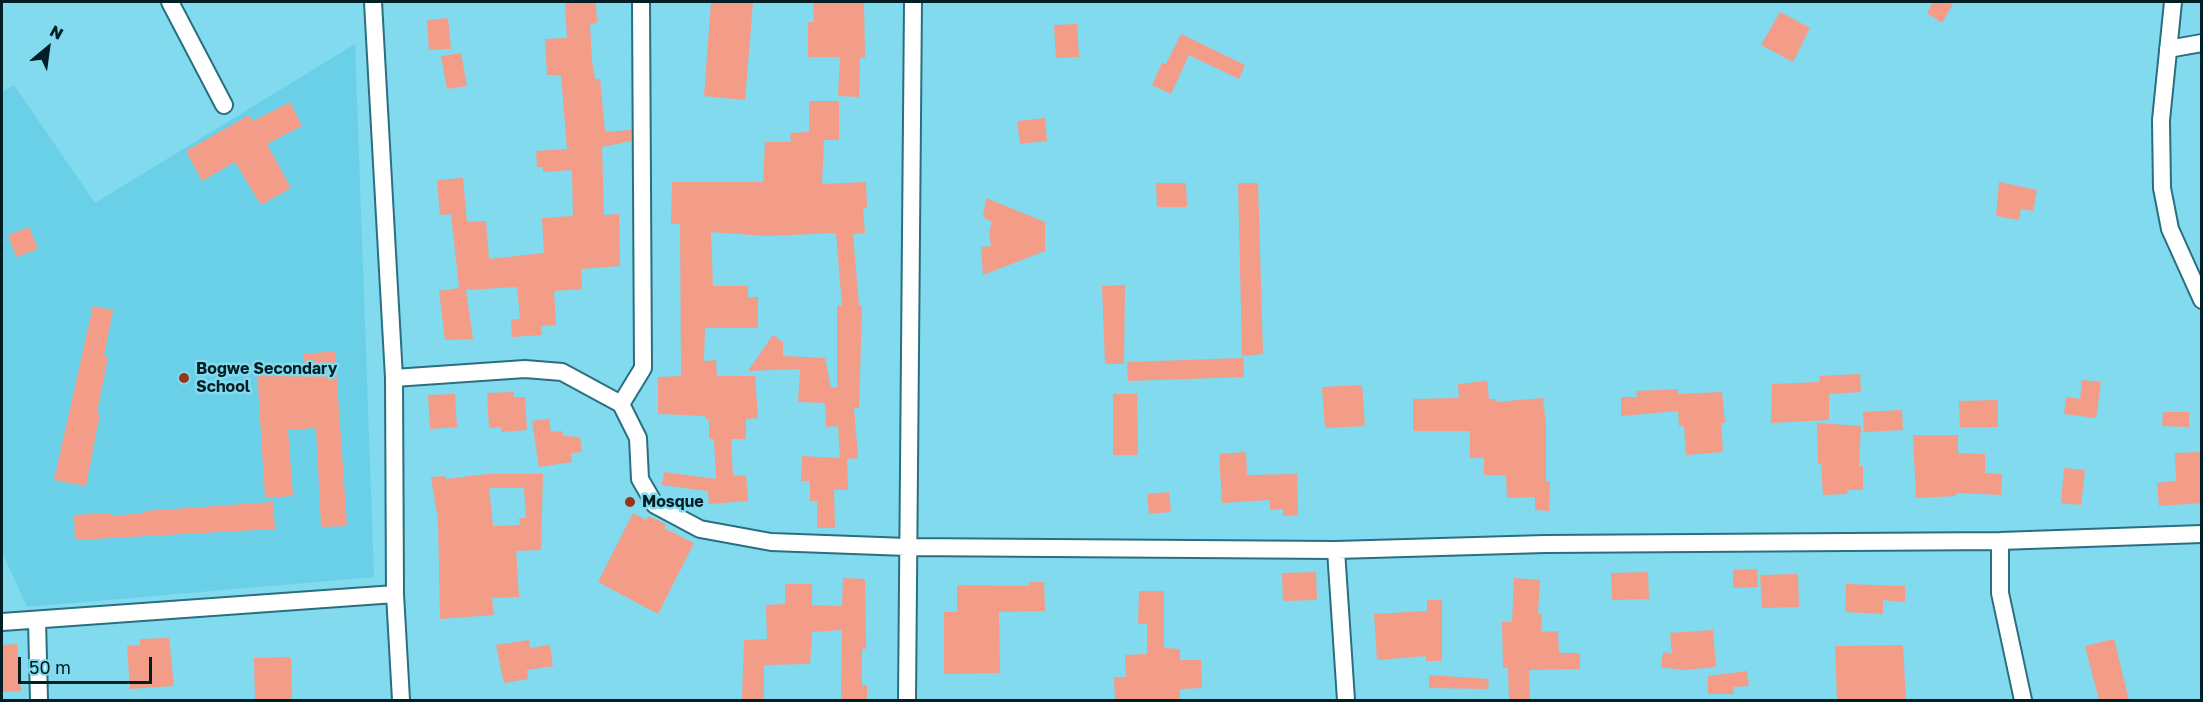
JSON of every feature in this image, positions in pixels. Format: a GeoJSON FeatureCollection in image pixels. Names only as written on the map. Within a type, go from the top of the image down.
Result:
{"type":"FeatureCollection","features":[{"type":"Feature","properties":{"kind":"street"},"geometry":{"type":"LineString","coordinates":[[170,2],[224,105]]}},
{"type":"Feature","properties":{"kind":"street"},"geometry":{"type":"LineString","coordinates":[[373,2],[394,378],[395,594],[400,700]]}},
{"type":"Feature","properties":{"kind":"street"},"geometry":{"type":"LineString","coordinates":[[621,404],[643,368],[641,2]]}},
{"type":"Feature","properties":{"kind":"street"},"geometry":{"type":"LineString","coordinates":[[907,700],[913,2]]}},
{"type":"Feature","properties":{"kind":"street"},"geometry":{"type":"LineString","coordinates":[[2173,2],[2161,120],[2162,188],[2170,229],[2200,294]]}},
{"type":"Feature","properties":{"kind":"street"},"geometry":{"type":"LineString","coordinates":[[2168,49],[2202,43]]}},
{"type":"Feature","properties":{"kind":"street"},"geometry":{"type":"LineString","coordinates":[[394,378],[525,369],[562,372],[621,404],[639,438],[640,479],[655,505],[700,529],[771,542],[907,547],[1336,550],[1545,544],[2000,541],[2202,534]]}},
{"type":"Feature","properties":{"kind":"street"},"geometry":{"type":"LineString","coordinates":[[2000,541],[2000,593],[2023,700]]}},
{"type":"Feature","properties":{"kind":"street"},"geometry":{"type":"LineString","coordinates":[[1336,550],[1346,700]]}},
{"type":"Feature","properties":{"kind":"street"},"geometry":{"type":"LineString","coordinates":[[2,622],[395,594]]}},
{"type":"Feature","properties":{"kind":"street"},"geometry":{"type":"LineString","coordinates":[[37,620],[39,700]]}},
{"type":"Feature","properties":{"kind":"shaded area","name":"Bogwe Secondary School"},"geometry":{"type":"Polygon","coordinates":[[[355,44],[374,577],[27,607],[2,552],[2,92],[14,85],[95,203],[355,44]]]}},
{"type":"Feature","properties":{"kind":"building"},"geometry":{"type":"Polygon","coordinates":[[[565,2],[596,2],[597,23],[590,24],[592,60],[595,79],[600,79],[605,132],[631,130],[631,141],[602,147],[604,215],[619,214],[620,266],[581,269],[582,289],[554,291],[556,325],[541,326],[542,335],[512,337],[511,319],[520,319],[517,287],[466,290],[473,339],[445,340],[439,291],[459,288],[451,214],[440,215],[437,180],[463,178],[467,222],[486,221],[489,259],[544,253],[542,218],[573,216],[572,170],[543,172],[543,167],[537,167],[536,151],[567,149],[561,75],[547,75],[545,39],[567,38],[565,2]]]}},
{"type":"Feature","properties":{"kind":"building"},"geometry":{"type":"Polygon","coordinates":[[[711,2],[753,2],[745,100],[704,96],[711,2]]]}},
{"type":"Feature","properties":{"kind":"building"},"geometry":{"type":"Polygon","coordinates":[[[813,2],[864,2],[865,58],[860,58],[859,97],[838,96],[840,57],[808,57],[808,22],[814,22],[813,2]]]}},
{"type":"Feature","properties":{"kind":"building"},"geometry":{"type":"Polygon","coordinates":[[[1933,2],[1954,2],[1942,23],[1927,13],[1933,2]]]}},
{"type":"Feature","properties":{"kind":"building"},"geometry":{"type":"Polygon","coordinates":[[[1780,12],[1810,28],[1793,62],[1761,45],[1780,12]]]}},
{"type":"Feature","properties":{"kind":"building"},"geometry":{"type":"Polygon","coordinates":[[[448,18],[451,49],[429,50],[427,20],[448,18]]]}},
{"type":"Feature","properties":{"kind":"building"},"geometry":{"type":"Polygon","coordinates":[[[1077,24],[1079,57],[1056,58],[1054,25],[1077,24]]]}},
{"type":"Feature","properties":{"kind":"building"},"geometry":{"type":"Polygon","coordinates":[[[1181,34],[1245,65],[1239,79],[1189,55],[1171,94],[1152,85],[1162,63],[1166,64],[1181,34]]]}},
{"type":"Feature","properties":{"kind":"building"},"geometry":{"type":"Polygon","coordinates":[[[461,53],[467,86],[447,89],[441,56],[461,53]]]}},
{"type":"Feature","properties":{"kind":"building"},"geometry":{"type":"Polygon","coordinates":[[[809,101],[839,101],[839,140],[824,140],[822,184],[866,182],[867,208],[863,208],[865,233],[853,234],[859,306],[862,306],[859,408],[854,408],[858,458],[847,459],[848,490],[834,490],[835,528],[817,528],[817,501],[810,501],[810,481],[801,481],[802,456],[840,458],[838,426],[826,427],[825,403],[798,402],[800,369],[748,371],[773,335],[783,342],[783,356],[825,358],[831,388],[837,387],[837,305],[842,306],[836,233],[765,236],[711,232],[713,286],[748,286],[748,297],[758,297],[758,328],[705,328],[704,361],[716,360],[717,376],[755,376],[758,418],[746,419],[746,439],[731,439],[733,476],[746,475],[748,501],[709,504],[708,491],[662,485],[664,472],[716,479],[714,439],[709,439],[709,419],[705,416],[658,414],[658,377],[681,376],[680,224],[671,224],[672,182],[763,182],[765,142],[791,142],[790,133],[809,132],[809,101]]]}},
{"type":"Feature","properties":{"kind":"building"},"geometry":{"type":"Polygon","coordinates":[[[290,102],[302,126],[267,144],[291,188],[261,205],[235,162],[202,181],[186,151],[249,115],[253,121],[290,102]]]}},
{"type":"Feature","properties":{"kind":"building"},"geometry":{"type":"Polygon","coordinates":[[[1045,118],[1047,141],[1020,144],[1017,121],[1045,118]]]}},
{"type":"Feature","properties":{"kind":"building"},"geometry":{"type":"Polygon","coordinates":[[[1999,182],[2037,190],[2033,211],[2021,209],[2019,220],[1996,216],[1999,182]]]}},
{"type":"Feature","properties":{"kind":"building"},"geometry":{"type":"Polygon","coordinates":[[[1156,183],[1186,183],[1187,207],[1157,207],[1156,183]]]}},
{"type":"Feature","properties":{"kind":"building"},"geometry":{"type":"Polygon","coordinates":[[[1238,183],[1258,183],[1263,354],[1242,356],[1238,183]]]}},
{"type":"Feature","properties":{"kind":"building"},"geometry":{"type":"Polygon","coordinates":[[[986,198],[1045,222],[1045,251],[983,275],[981,247],[991,246],[989,231],[992,222],[983,217],[986,198]]]}},
{"type":"Feature","properties":{"kind":"building"},"geometry":{"type":"Polygon","coordinates":[[[29,227],[38,249],[16,257],[8,235],[29,227]]]}},
{"type":"Feature","properties":{"kind":"building"},"geometry":{"type":"Polygon","coordinates":[[[1125,285],[1124,364],[1105,364],[1102,286],[1125,285]]]}},
{"type":"Feature","properties":{"kind":"building"},"geometry":{"type":"Polygon","coordinates":[[[93,306],[113,310],[104,356],[108,357],[97,413],[100,414],[86,486],[54,480],[93,306]]]}},
{"type":"Feature","properties":{"kind":"building"},"geometry":{"type":"Polygon","coordinates":[[[335,351],[347,526],[321,527],[316,428],[288,430],[293,496],[265,498],[257,371],[304,368],[303,354],[335,351]]]}},
{"type":"Feature","properties":{"kind":"building"},"geometry":{"type":"Polygon","coordinates":[[[1243,358],[1244,377],[1128,381],[1127,362],[1243,358]]]}},
{"type":"Feature","properties":{"kind":"building"},"geometry":{"type":"Polygon","coordinates":[[[1860,374],[1861,392],[1829,394],[1829,420],[1771,423],[1772,384],[1820,382],[1819,376],[1860,374]]]}},
{"type":"Feature","properties":{"kind":"building"},"geometry":{"type":"Polygon","coordinates":[[[2082,380],[2101,382],[2096,418],[2064,414],[2066,397],[2080,399],[2082,380]]]}},
{"type":"Feature","properties":{"kind":"building"},"geometry":{"type":"Polygon","coordinates":[[[1487,381],[1489,399],[1496,399],[1496,402],[1543,398],[1546,424],[1546,481],[1550,481],[1549,511],[1535,510],[1535,497],[1507,498],[1506,475],[1484,475],[1484,458],[1470,458],[1470,431],[1413,431],[1413,399],[1459,398],[1458,384],[1487,381]]]}},
{"type":"Feature","properties":{"kind":"building"},"geometry":{"type":"Polygon","coordinates":[[[1362,385],[1365,426],[1325,428],[1322,387],[1362,385]]]}},
{"type":"Feature","properties":{"kind":"building"},"geometry":{"type":"Polygon","coordinates":[[[1678,389],[1678,394],[1722,392],[1725,423],[1721,423],[1723,452],[1686,455],[1684,426],[1679,426],[1678,411],[1621,416],[1621,397],[1637,397],[1636,391],[1678,389]]]}},
{"type":"Feature","properties":{"kind":"building"},"geometry":{"type":"Polygon","coordinates":[[[514,392],[514,397],[525,397],[527,430],[501,432],[501,427],[489,428],[487,393],[514,392]]]}},
{"type":"Feature","properties":{"kind":"building"},"geometry":{"type":"Polygon","coordinates":[[[455,394],[457,427],[430,429],[428,395],[455,394]]]}},
{"type":"Feature","properties":{"kind":"building"},"geometry":{"type":"Polygon","coordinates":[[[1113,394],[1137,394],[1138,455],[1113,455],[1113,394]]]}},
{"type":"Feature","properties":{"kind":"building"},"geometry":{"type":"Polygon","coordinates":[[[1998,400],[1998,427],[1960,427],[1959,401],[1998,400]]]}},
{"type":"Feature","properties":{"kind":"building"},"geometry":{"type":"Polygon","coordinates":[[[1902,410],[1903,430],[1864,432],[1863,412],[1902,410]]]}},
{"type":"Feature","properties":{"kind":"building"},"geometry":{"type":"Polygon","coordinates":[[[2163,412],[2189,412],[2189,427],[2162,426],[2163,412]]]}},
{"type":"Feature","properties":{"kind":"building"},"geometry":{"type":"Polygon","coordinates":[[[549,419],[551,432],[562,431],[563,436],[580,437],[582,452],[571,453],[572,462],[539,467],[532,421],[549,419]]]}},
{"type":"Feature","properties":{"kind":"building"},"geometry":{"type":"Polygon","coordinates":[[[1817,423],[1861,426],[1859,466],[1863,466],[1863,490],[1847,490],[1848,494],[1823,495],[1821,464],[1818,464],[1817,423]]]}},
{"type":"Feature","properties":{"kind":"building"},"geometry":{"type":"Polygon","coordinates":[[[1913,435],[1958,435],[1958,453],[1985,454],[1985,473],[2002,474],[2001,495],[1956,493],[1956,496],[1916,498],[1913,435]]]}},
{"type":"Feature","properties":{"kind":"building"},"geometry":{"type":"Polygon","coordinates":[[[1246,452],[1247,475],[1297,474],[1298,515],[1283,516],[1283,509],[1270,510],[1270,500],[1222,503],[1219,454],[1246,452]]]}},
{"type":"Feature","properties":{"kind":"building"},"geometry":{"type":"Polygon","coordinates":[[[2202,452],[2202,503],[2159,506],[2157,483],[2176,481],[2175,453],[2202,452]]]}},
{"type":"Feature","properties":{"kind":"building"},"geometry":{"type":"Polygon","coordinates":[[[2064,468],[2085,470],[2081,505],[2061,503],[2064,468]]]}},
{"type":"Feature","properties":{"kind":"building"},"geometry":{"type":"Polygon","coordinates":[[[487,474],[543,474],[541,550],[516,551],[519,597],[492,598],[494,615],[440,619],[438,520],[431,477],[446,476],[446,479],[487,474]],[[489,488],[493,526],[520,525],[519,518],[526,518],[524,488],[489,488]]]}},
{"type":"Feature","properties":{"kind":"building"},"geometry":{"type":"Polygon","coordinates":[[[1169,492],[1171,512],[1149,514],[1147,494],[1169,492]]]}},
{"type":"Feature","properties":{"kind":"building"},"geometry":{"type":"Polygon","coordinates":[[[273,502],[275,529],[75,540],[74,515],[111,513],[111,516],[144,513],[144,511],[273,502]]]}},
{"type":"Feature","properties":{"kind":"building"},"geometry":{"type":"Polygon","coordinates":[[[633,513],[646,520],[648,516],[666,524],[664,528],[694,543],[658,614],[598,582],[633,513]]]}},
{"type":"Feature","properties":{"kind":"building"},"geometry":{"type":"Polygon","coordinates":[[[1757,569],[1758,587],[1733,588],[1733,570],[1757,569]]]}},
{"type":"Feature","properties":{"kind":"building"},"geometry":{"type":"Polygon","coordinates":[[[1316,572],[1317,600],[1283,601],[1282,573],[1316,572]]]}},
{"type":"Feature","properties":{"kind":"building"},"geometry":{"type":"Polygon","coordinates":[[[1648,572],[1649,599],[1612,600],[1611,573],[1648,572]]]}},
{"type":"Feature","properties":{"kind":"building"},"geometry":{"type":"Polygon","coordinates":[[[1798,574],[1799,607],[1762,608],[1760,575],[1798,574]]]}},
{"type":"Feature","properties":{"kind":"building"},"geometry":{"type":"Polygon","coordinates":[[[843,578],[865,579],[866,649],[862,649],[862,685],[867,685],[867,700],[841,700],[842,630],[812,632],[810,664],[764,665],[764,700],[742,700],[744,640],[767,639],[766,605],[785,604],[785,584],[812,584],[812,605],[842,606],[843,578]]]}},
{"type":"Feature","properties":{"kind":"building"},"geometry":{"type":"Polygon","coordinates":[[[1514,578],[1540,580],[1538,614],[1542,614],[1541,632],[1558,631],[1559,653],[1580,653],[1580,669],[1529,670],[1530,700],[1509,700],[1508,668],[1503,668],[1502,622],[1512,622],[1514,578]]]}},
{"type":"Feature","properties":{"kind":"building"},"geometry":{"type":"Polygon","coordinates":[[[1029,582],[1044,582],[1045,611],[999,612],[1000,673],[944,674],[944,612],[957,612],[957,585],[1029,586],[1029,582]]]}},
{"type":"Feature","properties":{"kind":"building"},"geometry":{"type":"Polygon","coordinates":[[[1846,584],[1905,586],[1905,602],[1883,600],[1883,614],[1845,612],[1846,584]]]}},
{"type":"Feature","properties":{"kind":"building"},"geometry":{"type":"Polygon","coordinates":[[[1139,591],[1164,591],[1164,648],[1180,649],[1180,660],[1201,660],[1202,688],[1180,689],[1180,700],[1115,700],[1114,677],[1126,677],[1125,655],[1147,654],[1147,624],[1138,624],[1139,591]]]}},
{"type":"Feature","properties":{"kind":"building"},"geometry":{"type":"Polygon","coordinates":[[[1427,600],[1442,600],[1442,661],[1426,661],[1426,656],[1377,660],[1374,614],[1427,611],[1427,600]]]}},
{"type":"Feature","properties":{"kind":"building"},"geometry":{"type":"Polygon","coordinates":[[[1713,630],[1716,667],[1683,670],[1661,667],[1663,652],[1672,654],[1670,633],[1713,630]]]}},
{"type":"Feature","properties":{"kind":"building"},"geometry":{"type":"Polygon","coordinates":[[[169,638],[174,686],[130,689],[127,646],[140,645],[140,639],[169,638]]]}},
{"type":"Feature","properties":{"kind":"building"},"geometry":{"type":"Polygon","coordinates":[[[2114,639],[2129,700],[2099,700],[2085,646],[2114,639]]]}},
{"type":"Feature","properties":{"kind":"building"},"geometry":{"type":"Polygon","coordinates":[[[529,640],[530,648],[550,645],[553,666],[527,670],[528,679],[504,683],[496,645],[529,640]]]}},
{"type":"Feature","properties":{"kind":"building"},"geometry":{"type":"Polygon","coordinates":[[[17,644],[21,691],[2,692],[2,645],[17,644]]]}},
{"type":"Feature","properties":{"kind":"building"},"geometry":{"type":"Polygon","coordinates":[[[1903,645],[1906,700],[1837,700],[1835,646],[1903,645]]]}},
{"type":"Feature","properties":{"kind":"building"},"geometry":{"type":"Polygon","coordinates":[[[291,657],[292,700],[255,700],[254,658],[291,657]]]}},
{"type":"Feature","properties":{"kind":"building"},"geometry":{"type":"Polygon","coordinates":[[[1747,671],[1749,686],[1733,687],[1734,694],[1708,694],[1708,676],[1747,671]]]}},
{"type":"Feature","properties":{"kind":"building"},"geometry":{"type":"Polygon","coordinates":[[[1429,675],[1489,679],[1488,689],[1429,688],[1429,675]]]}},
{"type":"Feature","properties":{"kind":"place","name":"Bogwe Secondary School"},"geometry":{"type":"Point","coordinates":[184,378]}},
{"type":"Feature","properties":{"kind":"place","name":"Mosque"},"geometry":{"type":"Point","coordinates":[630,502]}}]}
